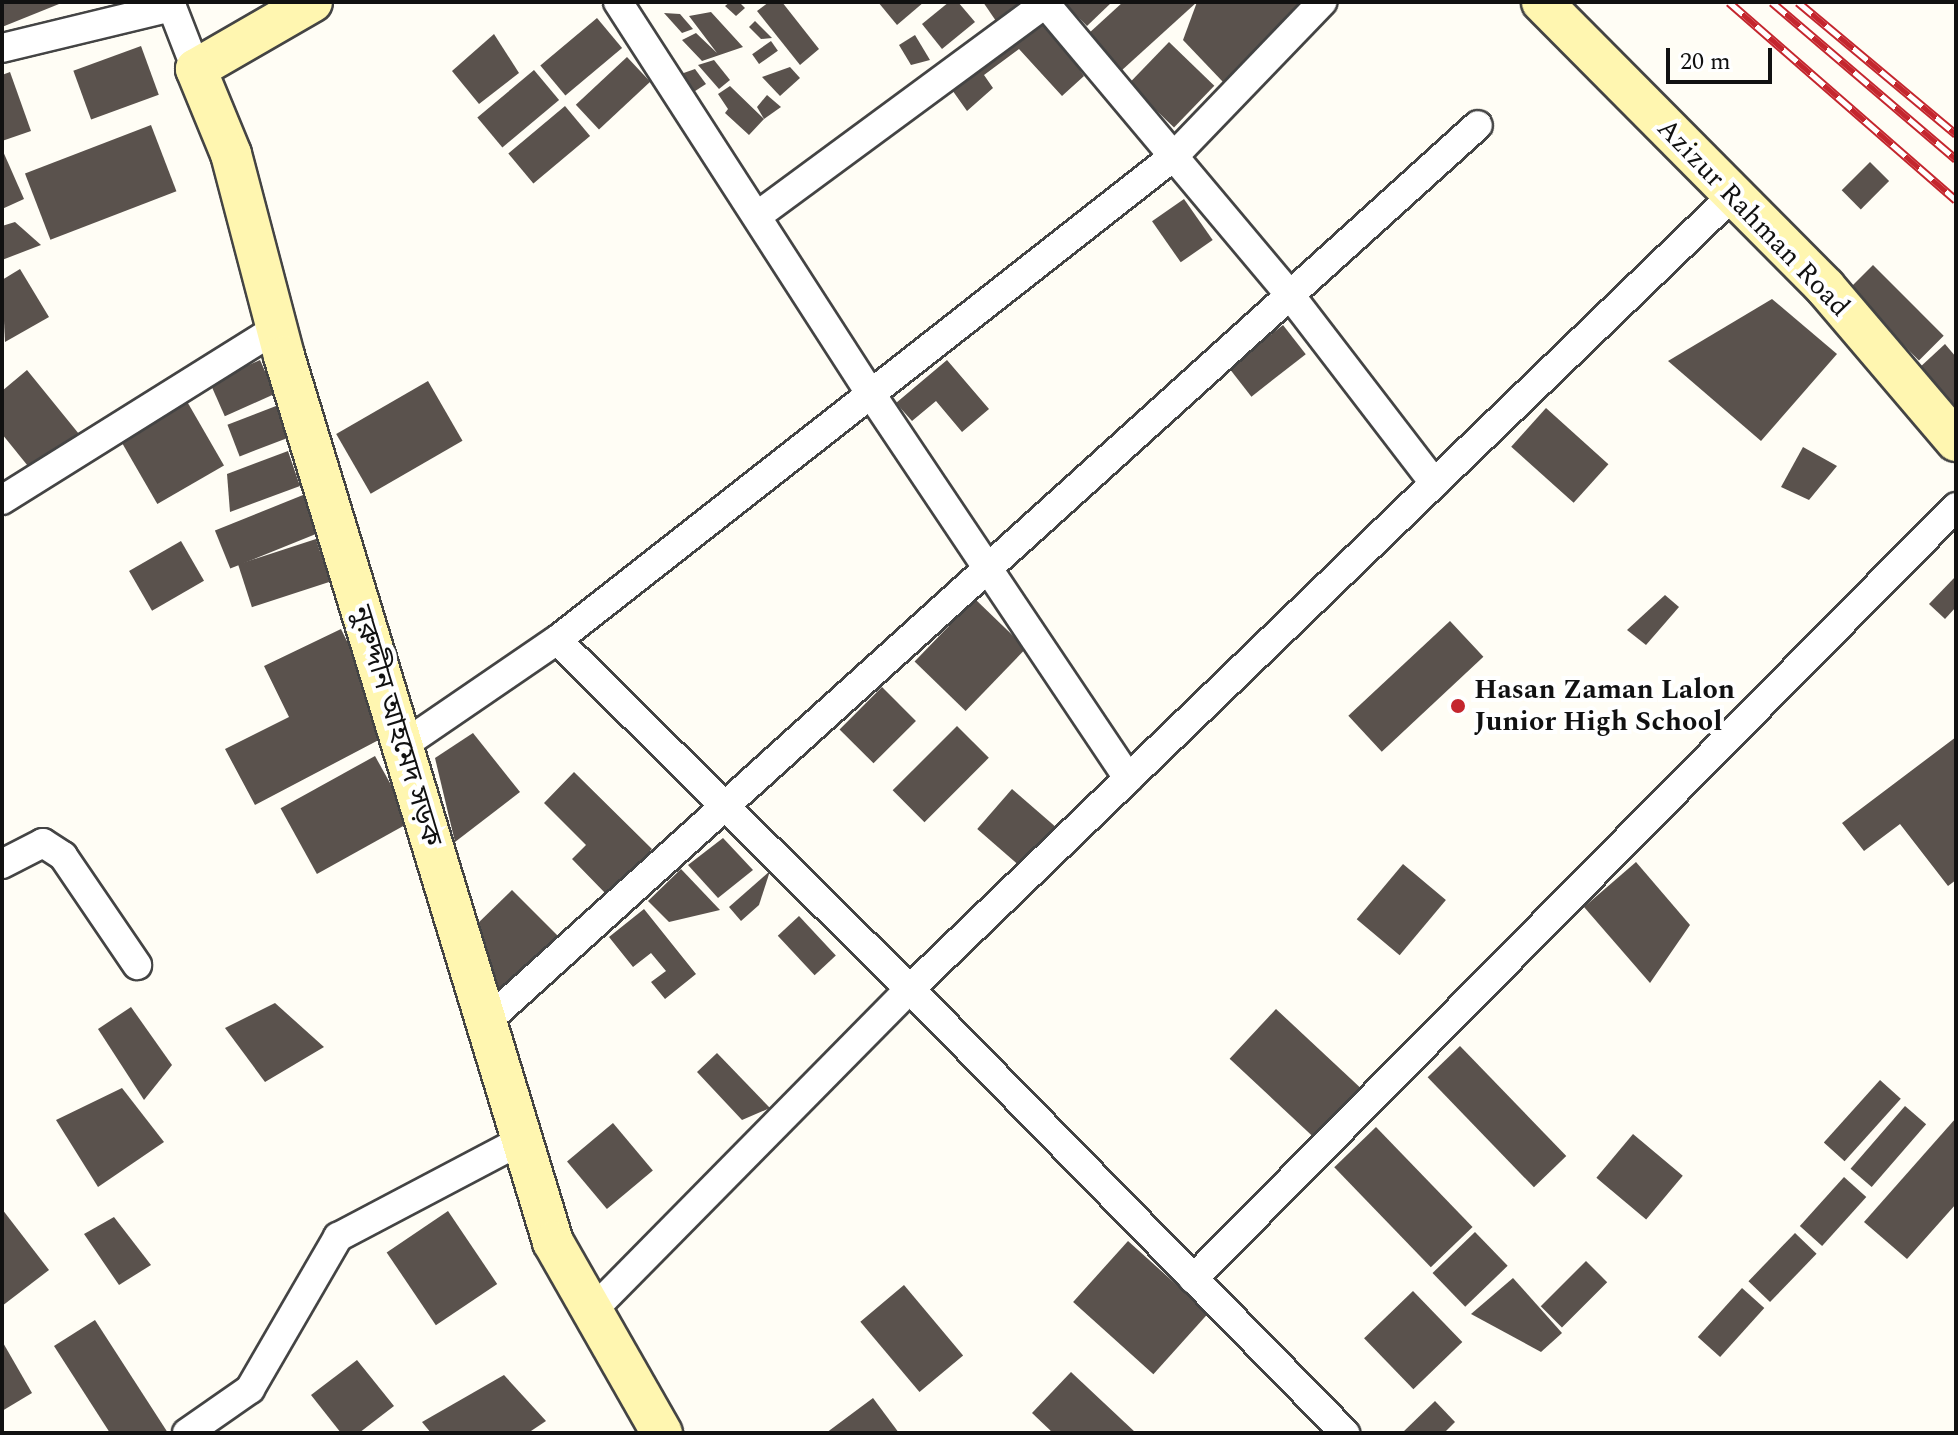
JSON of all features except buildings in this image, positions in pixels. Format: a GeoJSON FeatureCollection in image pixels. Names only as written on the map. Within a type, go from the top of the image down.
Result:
{"type":"FeatureCollection","features":[{"type":"Feature","properties":{"kind":"main road"},"geometry":{"type":"LineString","coordinates":[[196,69],[312,2]]}},
{"type":"Feature","properties":{"kind":"main road","name":"Azizur Rahman Road"},"geometry":{"type":"LineString","coordinates":[[1542,2],[1825,287],[1956,441]]}},
{"type":"Feature","properties":{"kind":"main road","name":"নুরুদ্দীন আহমেদ সড়ক"},"geometry":{"type":"LineString","coordinates":[[196,69],[231,154],[277,328],[553,1242],[590,1313],[662,1433]]}},
{"type":"Feature","properties":{"kind":"street"},"geometry":{"type":"LineString","coordinates":[[618,2],[869,391],[1128,778]]}},
{"type":"Feature","properties":{"kind":"street"},"geometry":{"type":"LineString","coordinates":[[402,746],[557,640],[869,391],[1174,156],[1322,2]]}},
{"type":"Feature","properties":{"kind":"street"},"geometry":{"type":"LineString","coordinates":[[757,216],[1045,3],[1290,295],[1434,483]]}},
{"type":"Feature","properties":{"kind":"street","name":"নুরুদ্দীন আহমেদ সড়ক"},"geometry":{"type":"LineString","coordinates":[[171,4],[196,69]]}},
{"type":"Feature","properties":{"kind":"street"},"geometry":{"type":"LineString","coordinates":[[2,48],[171,4]]}},
{"type":"Feature","properties":{"kind":"street"},"geometry":{"type":"LineString","coordinates":[[486,1022],[1478,125]]}},
{"type":"Feature","properties":{"kind":"street"},"geometry":{"type":"LineString","coordinates":[[590,1313],[910,989],[1733,195]]}},
{"type":"Feature","properties":{"kind":"street"},"geometry":{"type":"LineString","coordinates":[[2,500],[277,328]]}},
{"type":"Feature","properties":{"kind":"street"},"geometry":{"type":"LineString","coordinates":[[1193,1279],[1956,507]]}},
{"type":"Feature","properties":{"kind":"street"},"geometry":{"type":"LineString","coordinates":[[557,640],[910,989],[1345,1433]]}},
{"type":"Feature","properties":{"kind":"street"},"geometry":{"type":"LineString","coordinates":[[2,864],[43,843],[63,856],[137,965]]}},
{"type":"Feature","properties":{"kind":"street"},"geometry":{"type":"LineString","coordinates":[[187,1433],[250,1389],[338,1237],[524,1139]]}},
{"type":"Feature","properties":{"kind":"railway"},"geometry":{"type":"LineString","coordinates":[[1729,2],[1956,200]]}},
{"type":"Feature","properties":{"kind":"railway"},"geometry":{"type":"LineString","coordinates":[[1772,2],[1956,159]]}},
{"type":"Feature","properties":{"kind":"railway"},"geometry":{"type":"LineString","coordinates":[[1798,2],[1956,134]]}},
{"type":"Feature","properties":{"kind":"place","name":"Hasan Zaman Lalon Junior High School"},"geometry":{"type":"Point","coordinates":[1458,706]}}]}
